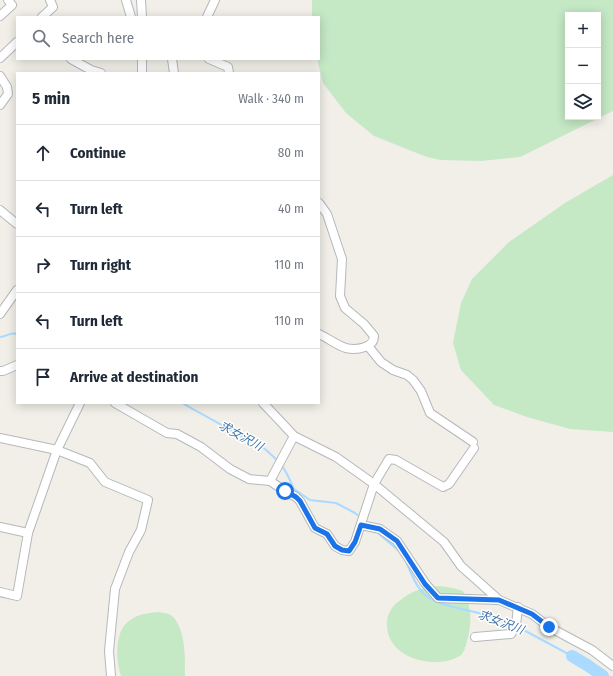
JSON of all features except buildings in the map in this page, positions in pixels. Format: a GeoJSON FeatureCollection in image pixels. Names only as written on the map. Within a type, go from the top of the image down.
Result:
{"type":"FeatureCollection","features":[{"type":"Feature","properties":{"kind":"street"},"geometry":{"type":"LineString","coordinates":[[0,16],[12,5],[8,0]]}},
{"type":"Feature","properties":{"kind":"street"},"geometry":{"type":"LineString","coordinates":[[43,16],[53,7],[50,0]]}},
{"type":"Feature","properties":{"kind":"street"},"geometry":{"type":"LineString","coordinates":[[126,0],[131,16]]}},
{"type":"Feature","properties":{"kind":"street"},"geometry":{"type":"LineString","coordinates":[[141,0],[142,16]]}},
{"type":"Feature","properties":{"kind":"street"},"geometry":{"type":"LineString","coordinates":[[207,16],[215,0]]}},
{"type":"Feature","properties":{"kind":"street"},"geometry":{"type":"LineString","coordinates":[[0,58],[16,43]]}},
{"type":"Feature","properties":{"kind":"street"},"geometry":{"type":"LineString","coordinates":[[73,60],[98,72]]}},
{"type":"Feature","properties":{"kind":"street"},"geometry":{"type":"LineString","coordinates":[[142,60],[142,72]]}},
{"type":"Feature","properties":{"kind":"street"},"geometry":{"type":"LineString","coordinates":[[172,60],[174,72]]}},
{"type":"Feature","properties":{"kind":"street"},"geometry":{"type":"LineString","coordinates":[[211,60],[228,67],[229,72]]}},
{"type":"Feature","properties":{"kind":"street"},"geometry":{"type":"LineString","coordinates":[[0,76],[7,87],[8,94],[0,104]]}},
{"type":"Feature","properties":{"kind":"street"},"geometry":{"type":"LineString","coordinates":[[320,204],[327,214],[342,259],[340,296],[345,308],[364,324],[374,336],[374,341],[368,346],[357,350],[346,349],[320,335]]}},
{"type":"Feature","properties":{"kind":"street"},"geometry":{"type":"LineString","coordinates":[[0,210],[16,223]]}},
{"type":"Feature","properties":{"kind":"street"},"geometry":{"type":"LineString","coordinates":[[0,314],[16,291]]}},
{"type":"Feature","properties":{"kind":"street"},"geometry":{"type":"LineString","coordinates":[[117,404],[167,432],[177,434],[201,447],[230,469],[250,479],[270,481],[296,497],[300,501],[315,528],[327,534],[335,546],[342,550],[349,551],[355,542],[374,484],[389,459],[396,460],[443,487],[449,484],[474,445],[430,413],[421,391],[413,380],[407,375],[392,370],[381,362],[368,346]]}},
{"type":"Feature","properties":{"kind":"street"},"geometry":{"type":"LineString","coordinates":[[0,371],[16,365]]}},
{"type":"Feature","properties":{"kind":"street"},"geometry":{"type":"LineString","coordinates":[[0,592],[17,596],[28,532],[58,450],[80,404]]}},
{"type":"Feature","properties":{"kind":"street"},"geometry":{"type":"LineString","coordinates":[[263,404],[294,436],[336,457],[374,484],[444,542],[461,566],[499,600],[532,614],[549,627],[592,650],[613,666]]}},
{"type":"Feature","properties":{"kind":"street"},"geometry":{"type":"LineString","coordinates":[[270,481],[294,436]]}},
{"type":"Feature","properties":{"kind":"street"},"geometry":{"type":"LineString","coordinates":[[0,438],[58,450],[90,463],[106,482],[148,500],[141,530],[129,552],[115,589],[109,650],[111,676]]}},
{"type":"Feature","properties":{"kind":"street"},"geometry":{"type":"LineString","coordinates":[[361,525],[380,529],[397,541],[425,584],[438,598],[499,600]]}},
{"type":"Feature","properties":{"kind":"street"},"geometry":{"type":"LineString","coordinates":[[0,527],[28,532]]}},
{"type":"Feature","properties":{"kind":"street"},"geometry":{"type":"LineString","coordinates":[[475,637],[511,634],[516,625],[518,608]]}},
{"type":"Feature","properties":{"kind":"green space"},"geometry":{"type":"Polygon","coordinates":[[[312,0],[613,0],[613,111],[601,117],[601,12],[565,12],[565,120],[595,120],[520,157],[481,161],[441,160],[427,157],[374,136],[346,113],[323,83],[317,60],[320,60],[320,16],[312,16],[312,0]]]}},
{"type":"Feature","properties":{"kind":"green space"},"geometry":{"type":"Polygon","coordinates":[[[613,175],[613,432],[570,429],[527,417],[494,405],[461,370],[453,343],[461,303],[472,279],[509,242],[565,203],[613,175]]]}},
{"type":"Feature","properties":{"kind":"green space"},"geometry":{"type":"Polygon","coordinates":[[[440,586],[463,591],[466,597],[470,609],[470,622],[469,635],[466,645],[461,655],[447,661],[427,662],[417,660],[400,651],[393,644],[389,636],[387,626],[388,616],[395,604],[413,592],[428,587],[440,586]]]}},
{"type":"Feature","properties":{"kind":"green space"},"geometry":{"type":"Polygon","coordinates":[[[158,612],[167,613],[172,616],[183,637],[185,676],[121,676],[117,654],[119,639],[124,626],[129,621],[143,614],[158,612]]]}},
{"type":"Feature","properties":{"kind":"waterway","name":"求女沢川"},"geometry":{"type":"LineString","coordinates":[[0,337],[16,334]]}},
{"type":"Feature","properties":{"kind":"waterway","name":"求女沢川"},"geometry":{"type":"LineString","coordinates":[[184,404],[265,449],[278,461]]}},
{"type":"Feature","properties":{"kind":"waterway","name":"求女沢川"},"geometry":{"type":"LineString","coordinates":[[281,464],[294,489],[310,500],[336,503],[360,517]]}},
{"type":"Feature","properties":{"kind":"waterway","name":"求女沢川"},"geometry":{"type":"LineString","coordinates":[[378,533],[399,551]]}},
{"type":"Feature","properties":{"kind":"waterway","name":"求女沢川"},"geometry":{"type":"LineString","coordinates":[[405,559],[418,586],[424,594],[430,598],[444,604],[486,615],[514,625]]}},
{"type":"Feature","properties":{"kind":"waterway","name":"求女沢川"},"geometry":{"type":"LineString","coordinates":[[518,627],[572,656]]}},
{"type":"Feature","properties":{"kind":"waterway","name":"求女沢川"},"geometry":{"type":"LineString","coordinates":[[572,656],[603,676]]}},
{"type":"Feature","properties":{"kind":"route"},"geometry":{"type":"LineString","coordinates":[[285,491],[300,501],[315,528],[327,534],[335,546],[342,550],[349,551],[355,542],[361,525],[380,529],[397,541],[425,584],[438,598],[499,600],[532,614],[549,627]]}}]}
